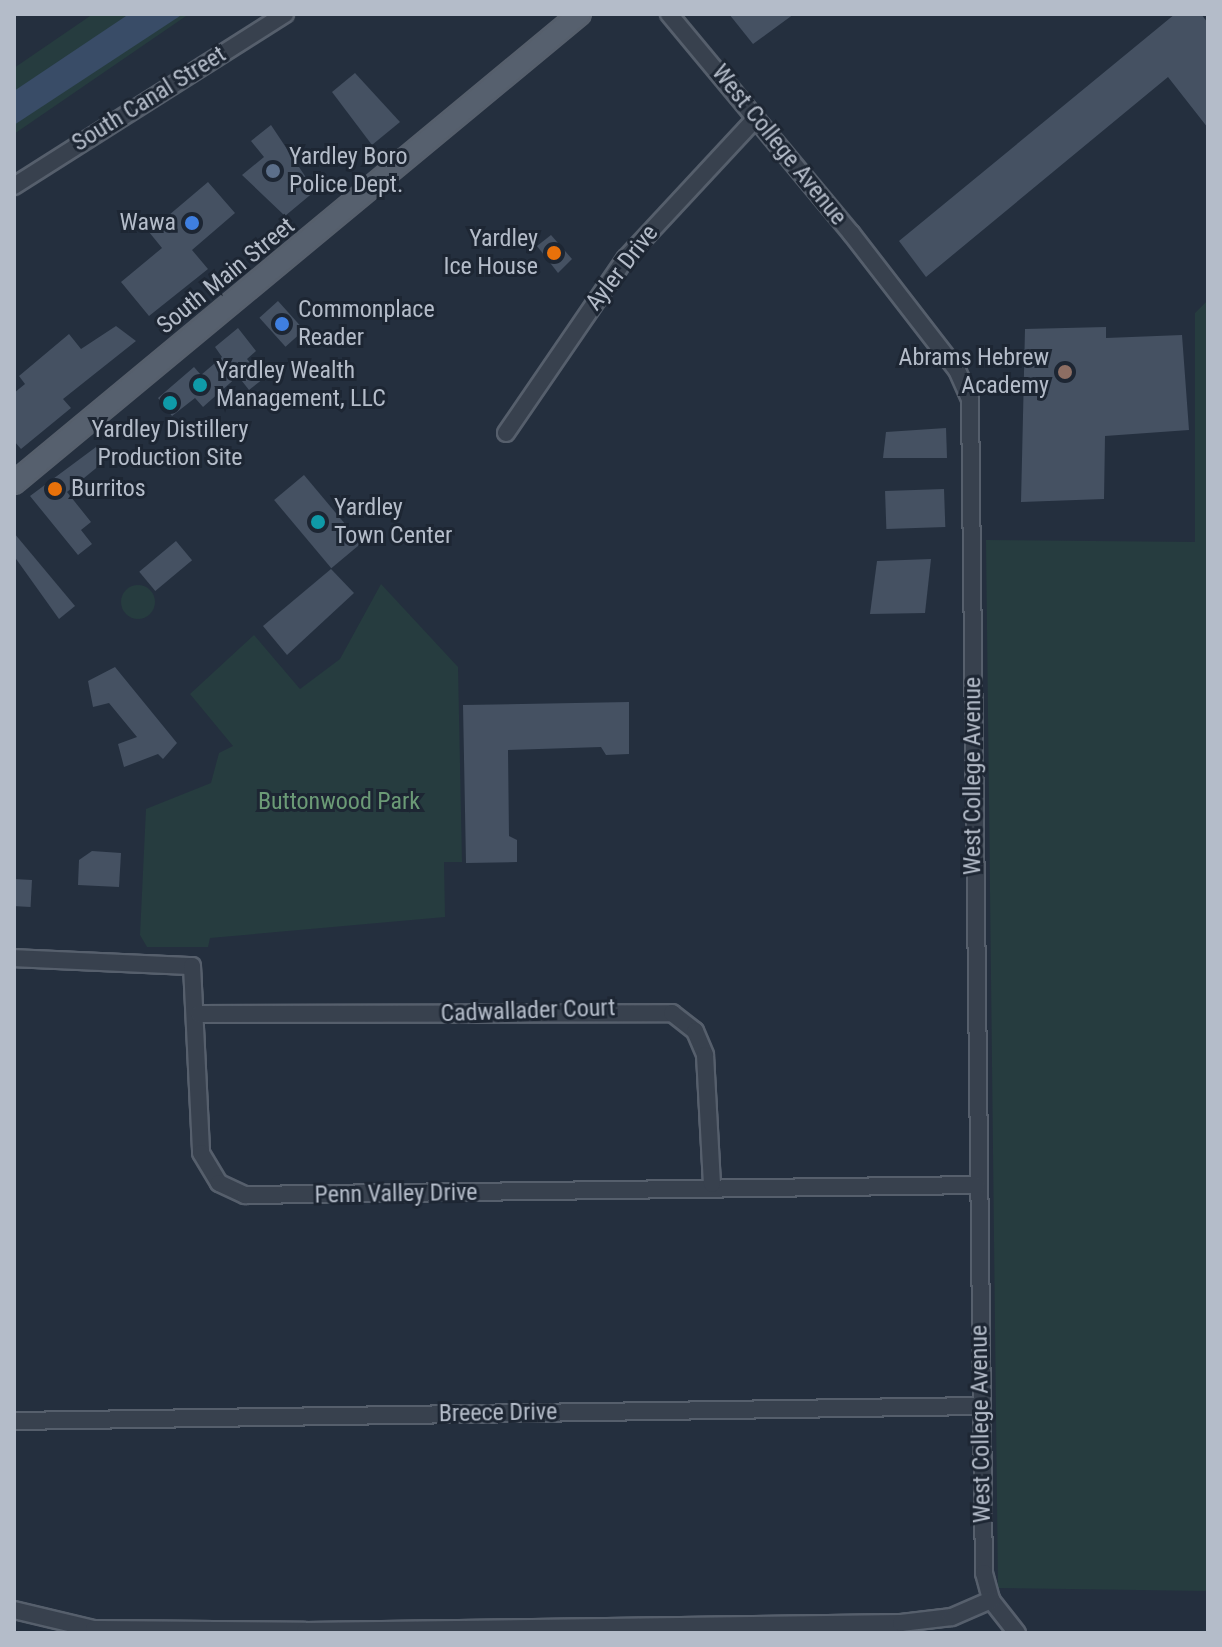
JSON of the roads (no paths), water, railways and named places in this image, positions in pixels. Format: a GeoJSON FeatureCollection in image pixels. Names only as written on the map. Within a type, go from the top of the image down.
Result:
{"type":"FeatureCollection","features":[{"type":"Feature","properties":{"kind":"main road","name":"South Main Street"},"geometry":{"type":"LineString","coordinates":[[14,483],[580,14]]}},
{"type":"Feature","properties":{"kind":"street","name":"South Canal Street"},"geometry":{"type":"LineString","coordinates":[[14,186],[285,14]]}},
{"type":"Feature","properties":{"kind":"street","name":"West College Avenue"},"geometry":{"type":"LineString","coordinates":[[669,14],[957,370],[970,399],[977,1185],[981,1406],[991,1600]]}},
{"type":"Feature","properties":{"kind":"street","name":"Ayler Drive"},"geometry":{"type":"LineString","coordinates":[[506,433],[626,258],[756,118]]}},
{"type":"Feature","properties":{"kind":"street","name":"Penn Valley Drive"},"geometry":{"type":"LineString","coordinates":[[14,958],[192,966],[199,1014],[201,1153],[232,1191],[267,1197],[712,1184],[977,1185]]}},
{"type":"Feature","properties":{"kind":"street","name":"Cadwallader Court"},"geometry":{"type":"LineString","coordinates":[[199,1014],[672,1013],[695,1031],[705,1055],[712,1184]]}},
{"type":"Feature","properties":{"kind":"street","name":"Breece Drive"},"geometry":{"type":"LineString","coordinates":[[14,1421],[981,1406]]}},
{"type":"Feature","properties":{"kind":"street"},"geometry":{"type":"LineString","coordinates":[[14,1610],[94,1629],[305,1631],[901,1623],[952,1617],[991,1600],[1017,1633]]}},
{"type":"Feature","properties":{"kind":"water"},"geometry":{"type":"Polygon","coordinates":[[[129,14],[183,14],[14,125],[14,91],[129,14]]]}},
{"type":"Feature","properties":{"kind":"place","name":"Yardley Boro Police Dept."},"geometry":{"type":"Point","coordinates":[273,171]}},
{"type":"Feature","properties":{"kind":"place","name":"Wawa"},"geometry":{"type":"Point","coordinates":[192,223]}},
{"type":"Feature","properties":{"kind":"place","name":"Yardley Ice House"},"geometry":{"type":"Point","coordinates":[554,253]}},
{"type":"Feature","properties":{"kind":"place","name":"Commonplace Reader"},"geometry":{"type":"Point","coordinates":[282,324]}},
{"type":"Feature","properties":{"kind":"place","name":"Abrams Hebrew Academy"},"geometry":{"type":"Point","coordinates":[1065,372]}},
{"type":"Feature","properties":{"kind":"place","name":"Yardley Wealth Management, LLC"},"geometry":{"type":"Point","coordinates":[200,385]}},
{"type":"Feature","properties":{"kind":"place","name":"Yardley Distillery Production Site"},"geometry":{"type":"Point","coordinates":[170,403]}},
{"type":"Feature","properties":{"kind":"place","name":"Burritos"},"geometry":{"type":"Point","coordinates":[55,489]}},
{"type":"Feature","properties":{"kind":"place","name":"Yardley Town Center"},"geometry":{"type":"Point","coordinates":[318,522]}},
{"type":"Feature","properties":{"kind":"park label","name":"Buttonwood Park"},"geometry":{"type":"Point","coordinates":[339,802]}}]}
